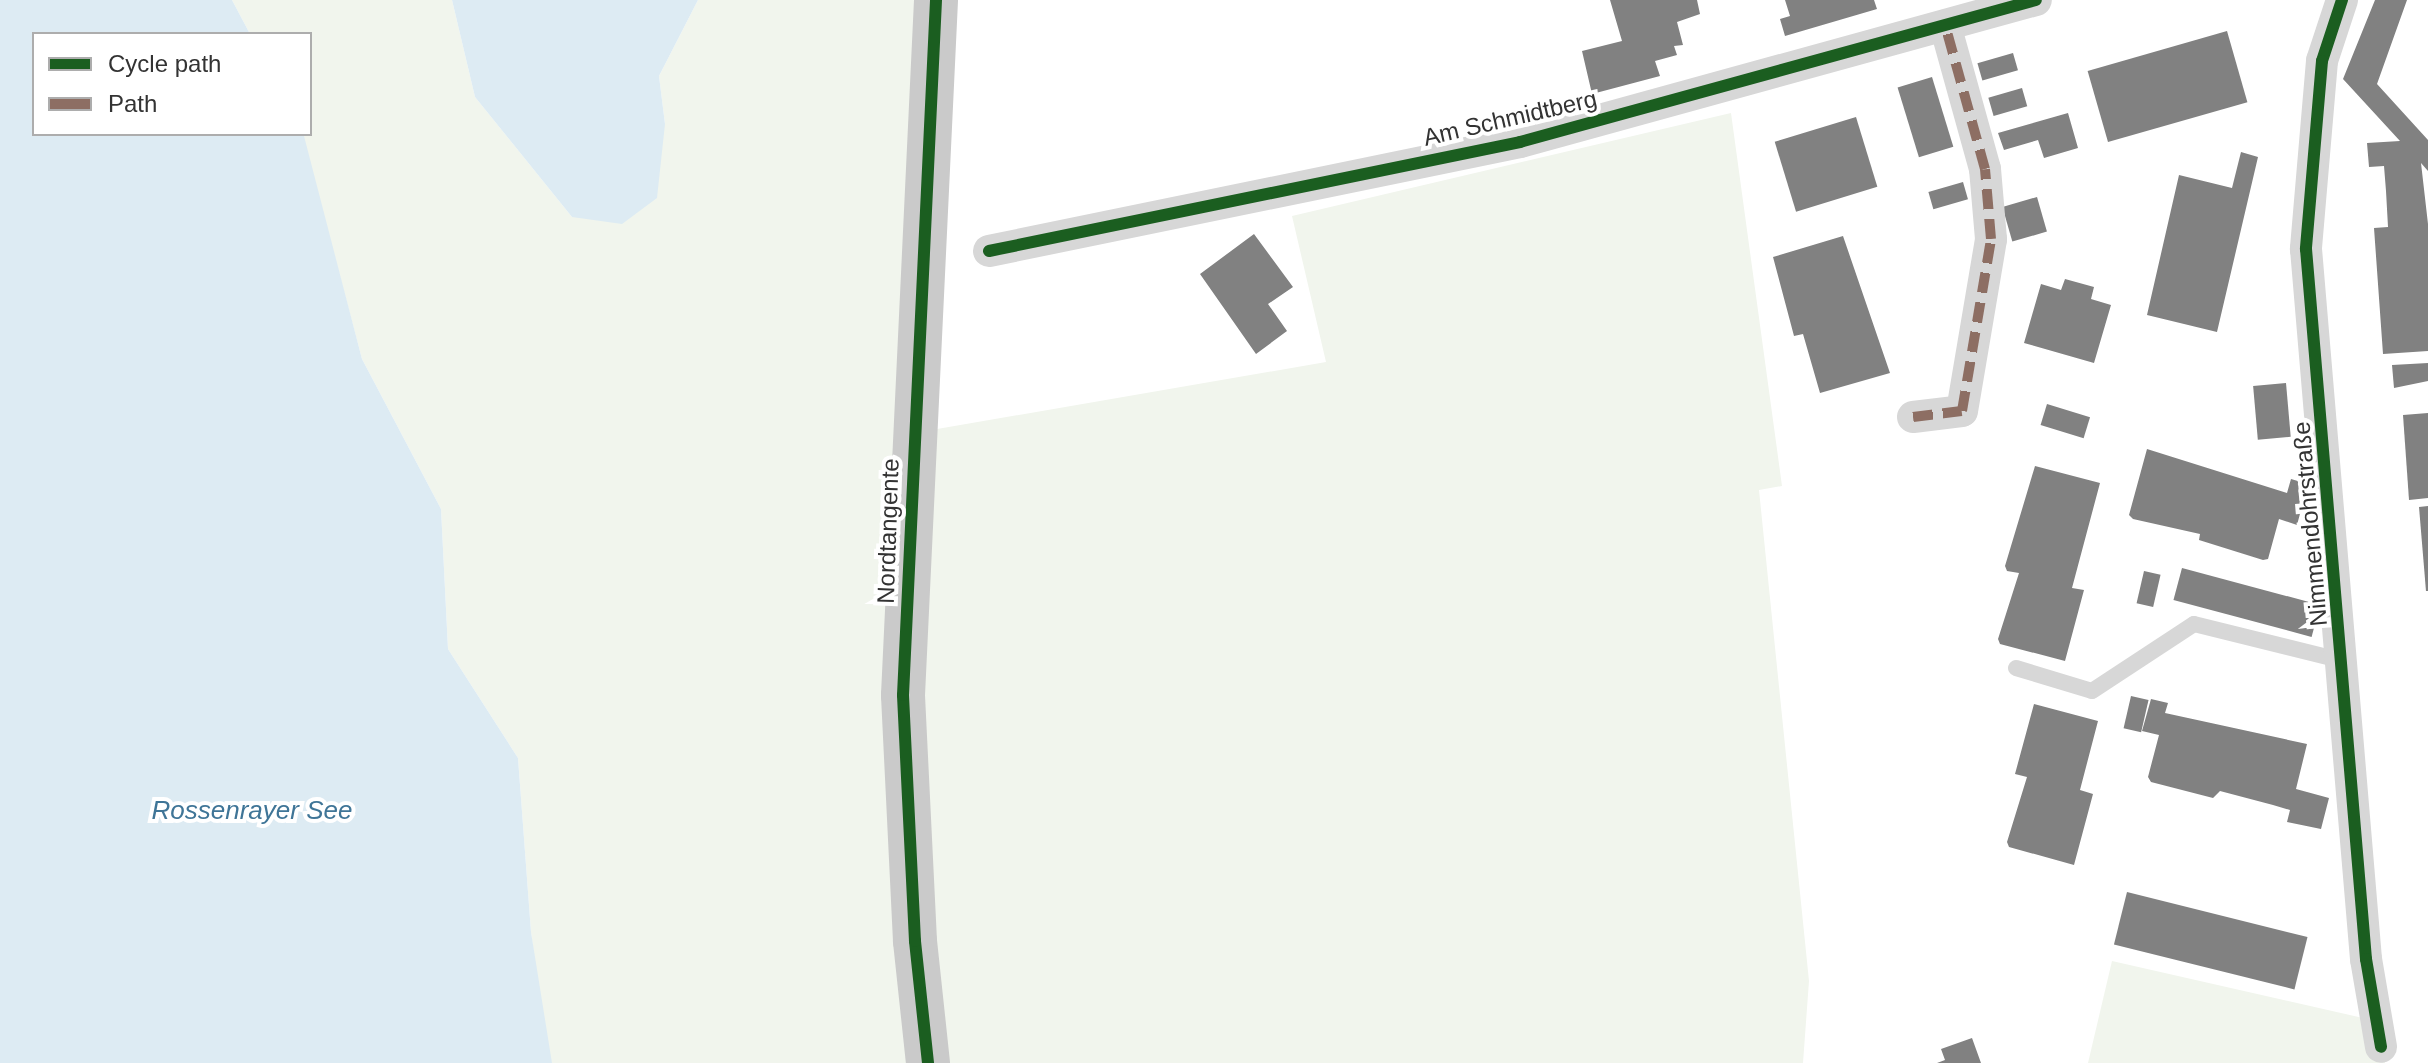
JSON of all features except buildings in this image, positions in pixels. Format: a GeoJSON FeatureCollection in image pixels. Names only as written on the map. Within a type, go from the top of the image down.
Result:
{"type":"FeatureCollection","features":[{"type":"Feature","properties":{"kind":"main road","name":"Nordtangente"},"geometry":{"type":"LineString","coordinates":[[928,1063],[915,941],[903,695],[928,79],[936,0]]}},
{"type":"Feature","properties":{"kind":"street","name":"Am Schmidtberg"},"geometry":{"type":"LineString","coordinates":[[989,251],[1520,142],[1945,25],[1993,6],[2036,0]]}},
{"type":"Feature","properties":{"kind":"street","name":"Nimmendohrstraße"},"geometry":{"type":"LineString","coordinates":[[2342,0],[2322,61],[2306,249],[2345,662],[2366,959],[2381,1047]]}},
{"type":"Feature","properties":{"kind":"street"},"geometry":{"type":"LineString","coordinates":[[1913,417],[1962,411],[1991,239],[1985,169],[1945,25]]}},
{"type":"Feature","properties":{"kind":"lane"},"geometry":{"type":"LineString","coordinates":[[2016,668],[2092,691],[2194,624],[2345,662]]}},
{"type":"Feature","properties":{"kind":"shaded area"},"geometry":{"type":"Polygon","coordinates":[[[232,0],[452,0],[475,97],[572,217],[665,124],[659,76],[698,0],[936,0],[914,433],[1326,362],[1292,216],[1731,113],[1782,486],[1759,490],[1809,981],[1803,1063],[548,1063],[531,932],[518,758],[448,649],[441,509],[362,359],[303,136],[312,136],[312,32],[249,32],[232,0]]]}},
{"type":"Feature","properties":{"kind":"shaded area"},"geometry":{"type":"Polygon","coordinates":[[[2112,961],[2385,1023],[2385,1063],[2088,1063],[2112,961]]]}},
{"type":"Feature","properties":{"kind":"water","name":"Rossenrayer See"},"geometry":{"type":"Polygon","coordinates":[[[0,0],[232,0],[249,32],[32,32],[32,136],[304,136],[362,359],[441,509],[448,649],[518,758],[531,932],[552,1063],[0,1063],[0,0]]]}},
{"type":"Feature","properties":{"kind":"water"},"geometry":{"type":"Polygon","coordinates":[[[452,0],[698,0],[659,76],[665,124],[657,198],[622,224],[572,217],[475,97],[452,0]]]}},
{"type":"Feature","properties":{"kind":"marked path"},"geometry":{"type":"LineString","coordinates":[[1913,417],[1962,411],[1991,239],[1985,169],[1945,25]]}},
{"type":"Feature","properties":{"kind":"cycle path"},"geometry":{"type":"LineString","coordinates":[[928,1063],[915,941],[903,695],[936,0]]}},
{"type":"Feature","properties":{"kind":"cycle path"},"geometry":{"type":"LineString","coordinates":[[989,251],[1520,142],[2036,0]]}},
{"type":"Feature","properties":{"kind":"cycle path"},"geometry":{"type":"LineString","coordinates":[[2342,0],[2322,61],[2306,249],[2366,959],[2381,1047]]}}]}
